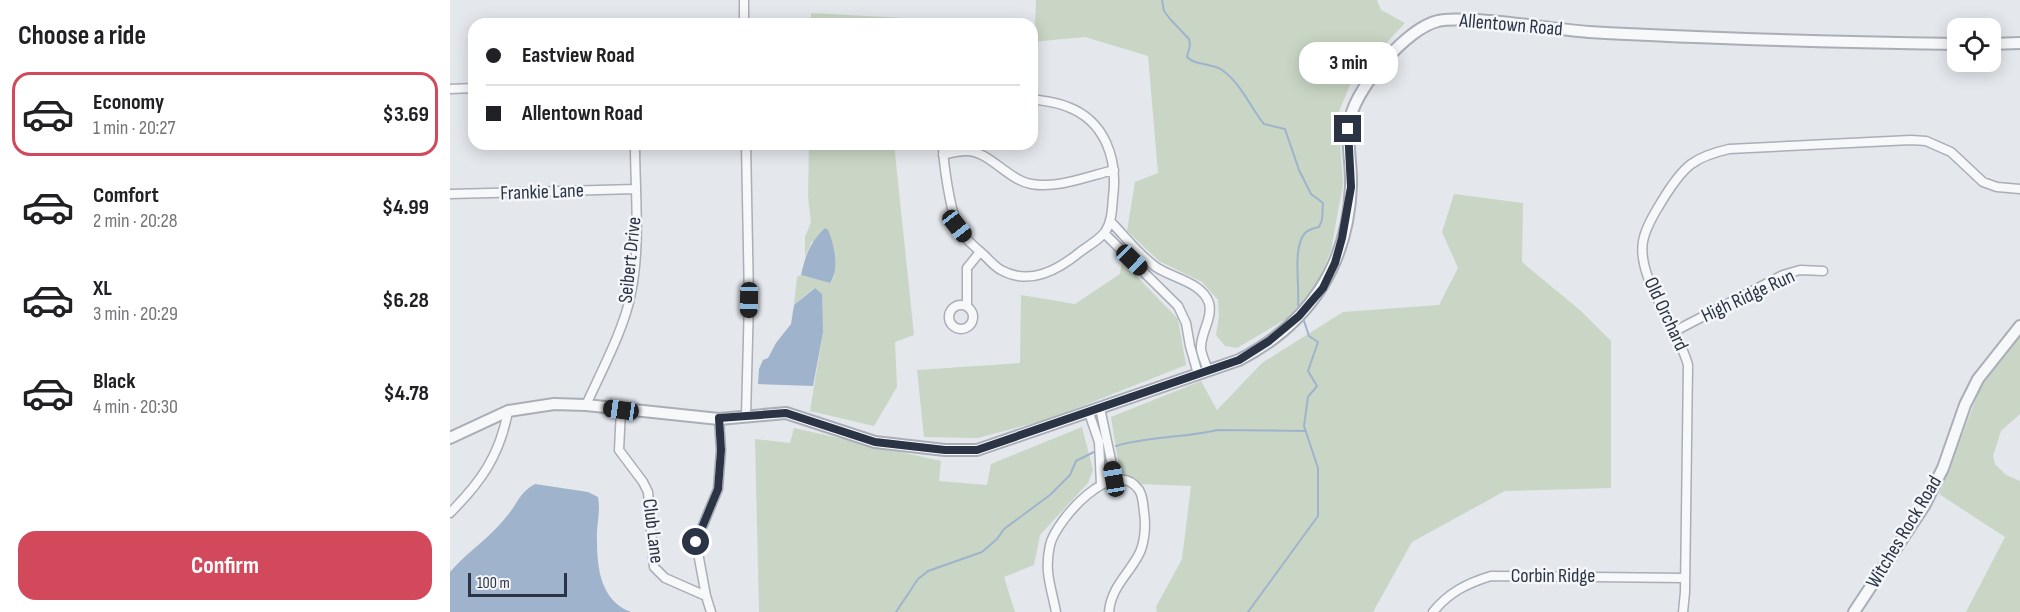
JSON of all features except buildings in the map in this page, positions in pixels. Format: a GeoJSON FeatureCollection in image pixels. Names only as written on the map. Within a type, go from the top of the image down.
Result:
{"type":"FeatureCollection","features":[{"type":"Feature","properties":{"kind":"street"},"geometry":{"type":"LineString","coordinates":[[744,0],[744,18]]}},
{"type":"Feature","properties":{"kind":"street","name":"Allentown Road"},"geometry":{"type":"LineString","coordinates":[[450,438],[508,411],[554,404],[719,418],[786,413],[875,442],[945,450],[977,450],[1239,360],[1269,341],[1299,316],[1323,288],[1337,257],[1348,211],[1351,187],[1348,129],[1354,104],[1365,85],[1390,55],[1417,30],[1437,21],[1496,21],[1585,32],[1947,44]]}},
{"type":"Feature","properties":{"kind":"street"},"geometry":{"type":"LineString","coordinates":[[2001,44],[2020,43]]}},
{"type":"Feature","properties":{"kind":"street"},"geometry":{"type":"LineString","coordinates":[[450,89],[468,88]]}},
{"type":"Feature","properties":{"kind":"street"},"geometry":{"type":"LineString","coordinates":[[943,150],[957,226],[970,243],[1001,270],[1021,276],[1034,277],[1061,268],[1104,233],[1110,221],[1114,170],[1107,143],[1088,117],[1067,106],[1038,100]]}},
{"type":"Feature","properties":{"kind":"street","name":"Old Orchard"},"geometry":{"type":"LineString","coordinates":[[1683,612],[1688,365],[1684,349],[1647,277],[1643,256],[1643,239],[1649,223],[1677,177],[1705,154],[1729,149],[1926,141],[1951,152],[1983,182],[1997,187],[2020,189]]}},
{"type":"Feature","properties":{"kind":"street","name":"Seibert Drive"},"geometry":{"type":"LineString","coordinates":[[586,405],[624,318],[632,293],[636,238],[635,150]]}},
{"type":"Feature","properties":{"kind":"street"},"geometry":{"type":"LineString","coordinates":[[746,150],[749,300],[746,416]]}},
{"type":"Feature","properties":{"kind":"street"},"geometry":{"type":"LineString","coordinates":[[943,155],[958,152],[982,154],[1009,174],[1031,184],[1051,185],[1114,170]]}},
{"type":"Feature","properties":{"kind":"street","name":"Frankie Lane"},"geometry":{"type":"LineString","coordinates":[[450,194],[635,189]]}},
{"type":"Feature","properties":{"kind":"street"},"geometry":{"type":"LineString","coordinates":[[1110,221],[1156,267],[1197,288],[1208,300],[1210,310],[1201,345],[1203,372]]}},
{"type":"Feature","properties":{"kind":"street"},"geometry":{"type":"LineString","coordinates":[[1104,233],[1178,306],[1186,323],[1190,346],[1203,372]]}},
{"type":"Feature","properties":{"kind":"street"},"geometry":{"type":"LineString","coordinates":[[967,306],[967,268],[980,252]]}},
{"type":"Feature","properties":{"kind":"street","name":"High Ridge Run"},"geometry":{"type":"LineString","coordinates":[[1675,331],[1783,275],[1800,270],[1823,271]]}},
{"type":"Feature","properties":{"kind":"street","name":"Witches Rock Road"},"geometry":{"type":"LineString","coordinates":[[1854,612],[1924,506],[1943,468],[1965,405],[1978,379],[2020,326]]}},
{"type":"Feature","properties":{"kind":"street"},"geometry":{"type":"LineString","coordinates":[[1100,408],[1114,479]]}},
{"type":"Feature","properties":{"kind":"street","name":"Club Lane"},"geometry":{"type":"LineString","coordinates":[[621,410],[620,450],[648,492],[654,567],[665,578],[705,596]]}},
{"type":"Feature","properties":{"kind":"street"},"geometry":{"type":"LineString","coordinates":[[450,513],[471,492],[487,470],[504,432],[508,411]]}},
{"type":"Feature","properties":{"kind":"street"},"geometry":{"type":"LineString","coordinates":[[1089,413],[1099,442],[1101,484]]}},
{"type":"Feature","properties":{"kind":"street"},"geometry":{"type":"LineString","coordinates":[[711,612],[705,596],[696,542],[718,489],[721,450],[719,418]]}},
{"type":"Feature","properties":{"kind":"street"},"geometry":{"type":"LineString","coordinates":[[1056,612],[1048,581],[1047,563],[1050,543],[1056,530],[1069,513],[1101,484],[1114,479],[1128,481],[1140,491],[1146,521],[1139,555],[1112,595],[1109,612]]}},
{"type":"Feature","properties":{"kind":"street","name":"Corbin Ridge"},"geometry":{"type":"LineString","coordinates":[[1433,612],[1447,597],[1468,583],[1491,576],[1685,578]]}},
{"type":"Feature","properties":{"kind":"green space"},"geometry":{"type":"Polygon","coordinates":[[[1036,0],[1377,0],[1381,10],[1405,23],[1352,80],[1338,114],[1343,184],[1331,250],[1317,286],[1286,319],[1237,348],[1225,346],[1216,335],[1219,316],[1218,300],[1202,282],[1159,261],[1127,231],[1135,182],[1158,173],[1148,56],[1085,37],[1038,41],[1038,18],[1035,18],[1036,0]]]}},
{"type":"Feature","properties":{"kind":"green space"},"geometry":{"type":"Polygon","coordinates":[[[811,13],[904,18],[811,18],[811,13]]]}},
{"type":"Feature","properties":{"kind":"green space"},"geometry":{"type":"Polygon","coordinates":[[[809,150],[895,150],[914,335],[895,342],[897,387],[874,426],[810,411],[823,332],[814,288],[794,305],[797,277],[801,275],[830,283],[834,278],[835,260],[812,241],[805,257],[805,237],[811,222],[808,197],[809,150]]]}},
{"type":"Feature","properties":{"kind":"green space"},"geometry":{"type":"Polygon","coordinates":[[[1454,194],[1523,203],[1522,262],[1581,311],[1611,341],[1611,488],[1505,491],[1412,542],[1373,612],[1157,612],[1156,607],[1182,559],[1191,486],[1139,484],[1120,473],[1111,417],[1201,381],[1217,410],[1262,363],[1343,312],[1439,305],[1458,268],[1442,232],[1454,194]]]}},
{"type":"Feature","properties":{"kind":"green space"},"geometry":{"type":"Polygon","coordinates":[[[1122,261],[1178,319],[1186,365],[1052,418],[978,438],[924,437],[917,370],[1020,363],[1021,295],[1075,304],[1120,274],[1122,261]]]}},
{"type":"Feature","properties":{"kind":"green space"},"geometry":{"type":"Polygon","coordinates":[[[2020,334],[2020,414],[2001,431],[1993,456],[1995,464],[2006,475],[2020,481],[2020,612],[1966,612],[2005,537],[1939,494],[1981,386],[2020,334]]]}},
{"type":"Feature","properties":{"kind":"green space"},"geometry":{"type":"Polygon","coordinates":[[[1082,427],[1093,470],[1088,483],[1040,535],[1034,565],[1004,577],[1015,612],[759,612],[755,439],[790,443],[794,428],[941,461],[939,481],[987,485],[991,464],[1082,427]]]}},
{"type":"Feature","properties":{"kind":"water"},"geometry":{"type":"Polygon","coordinates":[[[825,228],[830,235],[835,257],[835,271],[830,283],[801,275],[809,250],[825,228]]]}},
{"type":"Feature","properties":{"kind":"water"},"geometry":{"type":"Polygon","coordinates":[[[815,288],[822,294],[823,332],[813,386],[758,384],[759,369],[763,360],[768,358],[791,324],[794,305],[815,288]]]}},
{"type":"Feature","properties":{"kind":"water"},"geometry":{"type":"Polygon","coordinates":[[[535,484],[588,492],[598,497],[597,551],[600,573],[607,592],[613,600],[631,612],[450,612],[450,572],[494,531],[522,495],[535,484]]]}},
{"type":"Feature","properties":{"kind":"waterway"},"geometry":{"type":"LineString","coordinates":[[1162,0],[1164,11],[1189,39],[1187,57],[1194,62],[1213,66],[1229,75],[1264,124],[1285,129],[1299,170],[1311,194],[1323,203],[1322,220],[1319,227],[1305,233],[1301,239],[1297,268],[1298,305]]}},
{"type":"Feature","properties":{"kind":"waterway"},"geometry":{"type":"LineString","coordinates":[[1248,612],[1318,516],[1318,468],[1304,426],[1308,397],[1317,386],[1308,371],[1318,342],[1309,336],[1304,321]]}},
{"type":"Feature","properties":{"kind":"waterway"},"geometry":{"type":"LineString","coordinates":[[1116,446],[1141,440],[1217,430],[1306,431]]}},
{"type":"Feature","properties":{"kind":"waterway"},"geometry":{"type":"LineString","coordinates":[[896,612],[918,579],[928,571],[982,552],[997,539],[1004,529],[1050,495],[1070,475],[1076,461],[1094,452]]}},
{"type":"Feature","properties":{"kind":"route"},"geometry":{"type":"LineString","coordinates":[[696,542],[718,489],[721,465],[719,418],[786,413],[875,442],[945,450],[977,450],[1003,443],[1251,354],[1299,316],[1314,300],[1329,277],[1339,251],[1349,203],[1351,168],[1348,129]]}}]}
